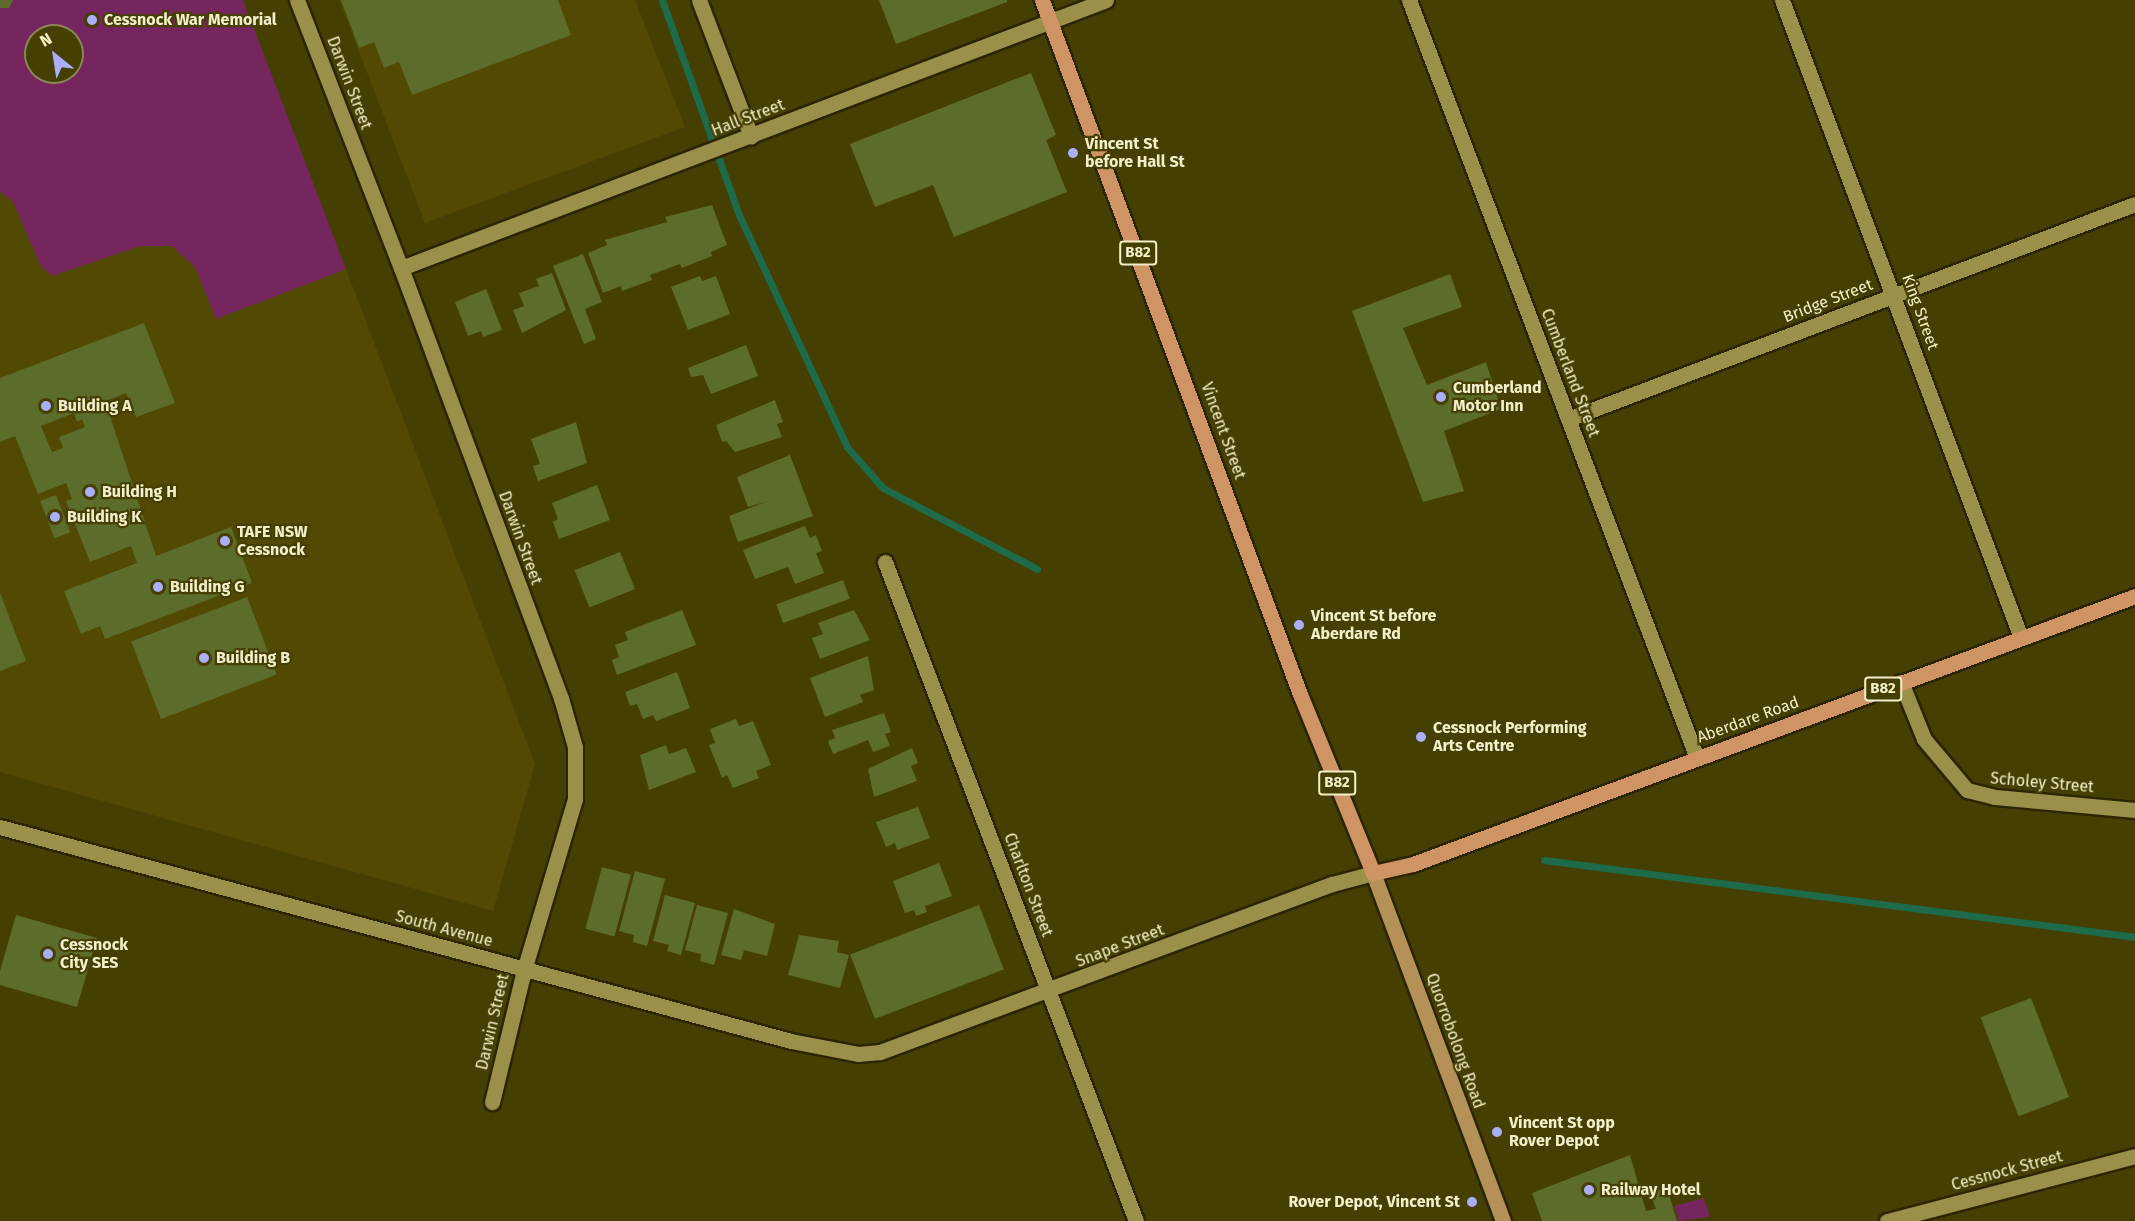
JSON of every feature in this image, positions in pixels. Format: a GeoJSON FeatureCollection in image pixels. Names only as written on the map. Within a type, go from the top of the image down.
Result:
{"type":"FeatureCollection","features":[{"type":"Feature","properties":{"kind":"main road","name":"Vincent Street"},"geometry":{"type":"LineString","coordinates":[[1042,0],[1300,694],[1373,873]]}},
{"type":"Feature","properties":{"kind":"main road","name":"Aberdare Road"},"geometry":{"type":"LineString","coordinates":[[1373,873],[1413,864],[2135,596]]}},
{"type":"Feature","properties":{"kind":"street","name":"Darwin Street"},"geometry":{"type":"LineString","coordinates":[[297,0],[401,267],[561,698],[574,747],[575,799],[524,970],[492,1102]]}},
{"type":"Feature","properties":{"kind":"street"},"geometry":{"type":"LineString","coordinates":[[699,0],[751,136]]}},
{"type":"Feature","properties":{"kind":"street","name":"Hall Street"},"geometry":{"type":"LineString","coordinates":[[401,267],[705,154],[1106,0]]}},
{"type":"Feature","properties":{"kind":"street","name":"Cumberland Street"},"geometry":{"type":"LineString","coordinates":[[1409,0],[1697,758]]}},
{"type":"Feature","properties":{"kind":"street","name":"King Street"},"geometry":{"type":"LineString","coordinates":[[1782,0],[2021,638]]}},
{"type":"Feature","properties":{"kind":"street","name":"Bridge Street"},"geometry":{"type":"LineString","coordinates":[[1568,419],[2135,204]]}},
{"type":"Feature","properties":{"kind":"street","name":"Charlton Street"},"geometry":{"type":"LineString","coordinates":[[885,562],[1136,1221]]}},
{"type":"Feature","properties":{"kind":"street","name":"Scholey Street"},"geometry":{"type":"LineString","coordinates":[[1900,682],[1924,739],[1967,790],[1995,797],[2135,810]]}},
{"type":"Feature","properties":{"kind":"street","name":"South Avenue"},"geometry":{"type":"LineString","coordinates":[[0,827],[791,1041],[858,1054],[880,1052]]}},
{"type":"Feature","properties":{"kind":"street","name":"Snape Street"},"geometry":{"type":"LineString","coordinates":[[880,1052],[1050,992],[1332,884],[1373,873]]}},
{"type":"Feature","properties":{"kind":"street","name":"Quorrobolong Road"},"geometry":{"type":"LineString","coordinates":[[1373,873],[1503,1221]]}},
{"type":"Feature","properties":{"kind":"street","name":"Cessnock Street"},"geometry":{"type":"LineString","coordinates":[[1887,1221],[2135,1156]]}},
{"type":"Feature","properties":{"kind":"shaded area"},"geometry":{"type":"Polygon","coordinates":[[[0,0],[243,0],[346,269],[216,319],[195,267],[172,246],[140,246],[52,276],[41,266],[12,200],[0,192],[0,0]]]}},
{"type":"Feature","properties":{"kind":"shaded area"},"geometry":{"type":"Polygon","coordinates":[[[339,0],[635,0],[685,127],[425,223],[339,0]]]}},
{"type":"Feature","properties":{"kind":"shaded area","name":"TAFE NSW Cessnock"},"geometry":{"type":"Polygon","coordinates":[[[0,192],[12,200],[41,266],[52,276],[140,246],[172,246],[195,267],[216,319],[346,269],[535,764],[493,911],[0,772],[0,192]]]}},
{"type":"Feature","properties":{"kind":"shaded area"},"geometry":{"type":"Polygon","coordinates":[[[1704,1198],[1710,1217],[1679,1221],[1674,1206],[1704,1198]]]}},
{"type":"Feature","properties":{"kind":"building"},"geometry":{"type":"Polygon","coordinates":[[[0,0],[13,0],[9,8],[0,8],[0,0]]]}},
{"type":"Feature","properties":{"kind":"building"},"geometry":{"type":"Polygon","coordinates":[[[341,0],[558,0],[571,35],[412,95],[399,62],[384,68],[374,42],[359,48],[341,0]]]}},
{"type":"Feature","properties":{"kind":"building"},"geometry":{"type":"Polygon","coordinates":[[[879,0],[1007,0],[1007,2],[896,44],[879,0]]]}},
{"type":"Feature","properties":{"kind":"building"},"geometry":{"type":"Polygon","coordinates":[[[1031,73],[1056,135],[1046,140],[1067,192],[954,237],[933,185],[875,207],[850,144],[1031,73]]]}},
{"type":"Feature","properties":{"kind":"building"},"geometry":{"type":"Polygon","coordinates":[[[712,205],[727,245],[711,252],[712,256],[682,268],[680,264],[650,275],[652,280],[622,291],[621,286],[603,293],[588,253],[607,245],[605,240],[667,222],[665,217],[712,205]]]}},
{"type":"Feature","properties":{"kind":"building"},"geometry":{"type":"Polygon","coordinates":[[[583,254],[602,302],[585,309],[596,339],[584,344],[553,266],[583,254]]]}},
{"type":"Feature","properties":{"kind":"building"},"geometry":{"type":"Polygon","coordinates":[[[552,273],[566,310],[522,333],[513,310],[524,306],[519,293],[539,286],[536,279],[552,273]]]}},
{"type":"Feature","properties":{"kind":"building","name":"Cumberland Motor Inn"},"geometry":{"type":"Polygon","coordinates":[[[1450,274],[1462,307],[1403,328],[1427,385],[1486,362],[1501,409],[1444,431],[1464,491],[1423,502],[1352,311],[1450,274]]]}},
{"type":"Feature","properties":{"kind":"building"},"geometry":{"type":"Polygon","coordinates":[[[700,276],[702,281],[716,276],[730,314],[688,330],[671,287],[700,276]]]}},
{"type":"Feature","properties":{"kind":"building"},"geometry":{"type":"Polygon","coordinates":[[[486,289],[502,330],[483,337],[481,331],[468,336],[455,302],[486,289]]]}},
{"type":"Feature","properties":{"kind":"building"},"geometry":{"type":"Polygon","coordinates":[[[144,323],[175,403],[136,417],[126,393],[105,401],[156,556],[231,527],[252,583],[105,639],[100,626],[81,634],[64,591],[137,563],[131,546],[90,562],[66,501],[72,499],[66,483],[38,494],[15,436],[0,442],[0,378],[144,323]],[[74,413],[41,426],[52,452],[63,448],[59,437],[85,427],[82,419],[77,422],[74,413]]]}},
{"type":"Feature","properties":{"kind":"building"},"geometry":{"type":"Polygon","coordinates":[[[746,345],[758,376],[711,394],[703,375],[691,377],[688,368],[746,345]]]}},
{"type":"Feature","properties":{"kind":"building"},"geometry":{"type":"Polygon","coordinates":[[[775,400],[783,422],[777,424],[782,437],[735,452],[726,441],[722,442],[716,425],[775,400]]]}},
{"type":"Feature","properties":{"kind":"building"},"geometry":{"type":"Polygon","coordinates":[[[576,422],[587,463],[538,481],[533,466],[540,464],[531,439],[576,422]]]}},
{"type":"Feature","properties":{"kind":"building"},"geometry":{"type":"Polygon","coordinates":[[[790,455],[813,516],[738,542],[729,516],[768,501],[748,507],[737,477],[790,455]]]}},
{"type":"Feature","properties":{"kind":"building"},"geometry":{"type":"Polygon","coordinates":[[[597,485],[610,520],[559,539],[553,522],[558,519],[552,503],[597,485]]]}},
{"type":"Feature","properties":{"kind":"building","name":"Building K"},"geometry":{"type":"Polygon","coordinates":[[[56,495],[70,532],[54,538],[40,501],[56,495]]]}},
{"type":"Feature","properties":{"kind":"building"},"geometry":{"type":"Polygon","coordinates":[[[805,526],[810,538],[816,535],[822,551],[816,553],[824,573],[795,584],[788,567],[755,579],[743,550],[805,526]]]}},
{"type":"Feature","properties":{"kind":"building"},"geometry":{"type":"Polygon","coordinates":[[[620,552],[635,589],[590,607],[575,570],[620,552]]]}},
{"type":"Feature","properties":{"kind":"building"},"geometry":{"type":"Polygon","coordinates":[[[843,580],[850,599],[783,623],[776,604],[843,580]]]}},
{"type":"Feature","properties":{"kind":"building"},"geometry":{"type":"Polygon","coordinates":[[[0,593],[26,661],[0,671],[0,593]]]}},
{"type":"Feature","properties":{"kind":"building","name":"Building B"},"geometry":{"type":"Polygon","coordinates":[[[247,597],[277,674],[161,719],[131,641],[247,597]]]}},
{"type":"Feature","properties":{"kind":"building"},"geometry":{"type":"Polygon","coordinates":[[[682,610],[696,645],[617,675],[612,660],[619,657],[615,645],[628,640],[625,632],[682,610]]]}},
{"type":"Feature","properties":{"kind":"building"},"geometry":{"type":"Polygon","coordinates":[[[854,610],[870,640],[820,659],[812,638],[823,634],[818,623],[854,610]]]}},
{"type":"Feature","properties":{"kind":"building"},"geometry":{"type":"Polygon","coordinates":[[[868,656],[874,690],[860,695],[863,702],[825,717],[810,678],[868,656]]]}},
{"type":"Feature","properties":{"kind":"building"},"geometry":{"type":"Polygon","coordinates":[[[677,672],[690,708],[656,721],[653,715],[643,719],[637,704],[630,706],[625,692],[677,672]]]}},
{"type":"Feature","properties":{"kind":"building"},"geometry":{"type":"Polygon","coordinates":[[[884,713],[891,732],[885,734],[890,746],[873,752],[868,740],[833,754],[828,741],[835,738],[832,730],[884,713]]]}},
{"type":"Feature","properties":{"kind":"building"},"geometry":{"type":"Polygon","coordinates":[[[736,719],[739,726],[753,721],[771,765],[756,771],[759,778],[733,788],[727,775],[722,778],[709,745],[715,743],[710,729],[736,719]]]}},
{"type":"Feature","properties":{"kind":"building"},"geometry":{"type":"Polygon","coordinates":[[[666,745],[669,754],[686,748],[696,772],[649,790],[640,755],[666,745]]]}},
{"type":"Feature","properties":{"kind":"building"},"geometry":{"type":"Polygon","coordinates":[[[912,748],[918,763],[911,766],[917,781],[874,797],[868,769],[912,748]]]}},
{"type":"Feature","properties":{"kind":"building"},"geometry":{"type":"Polygon","coordinates":[[[918,807],[930,838],[897,850],[895,843],[886,847],[876,822],[918,807]]]}},
{"type":"Feature","properties":{"kind":"building"},"geometry":{"type":"Polygon","coordinates":[[[939,863],[952,896],[925,906],[927,912],[916,916],[914,910],[905,913],[893,881],[939,863]]]}},
{"type":"Feature","properties":{"kind":"building"},"geometry":{"type":"Polygon","coordinates":[[[602,867],[631,875],[614,937],[585,929],[602,867]]]}},
{"type":"Feature","properties":{"kind":"building"},"geometry":{"type":"Polygon","coordinates":[[[635,871],[665,879],[647,946],[633,942],[634,935],[619,931],[635,871]]]}},
{"type":"Feature","properties":{"kind":"building"},"geometry":{"type":"Polygon","coordinates":[[[665,895],[695,903],[681,955],[667,951],[669,945],[653,941],[665,895]]]}},
{"type":"Feature","properties":{"kind":"building"},"geometry":{"type":"Polygon","coordinates":[[[697,905],[728,913],[714,965],[700,961],[701,954],[685,950],[697,905]]]}},
{"type":"Feature","properties":{"kind":"building"},"geometry":{"type":"Polygon","coordinates":[[[979,905],[1004,969],[875,1019],[850,954],[979,905]]]}},
{"type":"Feature","properties":{"kind":"building"},"geometry":{"type":"Polygon","coordinates":[[[734,909],[775,924],[767,956],[744,950],[741,960],[721,955],[734,909]]]}},
{"type":"Feature","properties":{"kind":"building","name":"Cessnock City SES"},"geometry":{"type":"Polygon","coordinates":[[[16,915],[97,938],[77,1007],[0,985],[0,971],[16,915]]]}},
{"type":"Feature","properties":{"kind":"building"},"geometry":{"type":"Polygon","coordinates":[[[799,935],[839,941],[837,952],[849,955],[840,988],[788,975],[799,935]]]}},
{"type":"Feature","properties":{"kind":"building"},"geometry":{"type":"Polygon","coordinates":[[[2031,998],[2069,1097],[2019,1116],[1981,1017],[2031,998]]]}},
{"type":"Feature","properties":{"kind":"building","name":"Railway Hotel"},"geometry":{"type":"Polygon","coordinates":[[[1630,1155],[1646,1211],[1656,1209],[1650,1192],[1667,1188],[1677,1221],[1542,1221],[1532,1193],[1630,1155]]]}},
{"type":"Feature","properties":{"kind":"waterway"},"geometry":{"type":"LineString","coordinates":[[662,0],[739,215],[847,447],[883,488],[1037,569]]}},
{"type":"Feature","properties":{"kind":"waterway"},"geometry":{"type":"LineString","coordinates":[[1544,860],[2135,937]]}},
{"type":"Feature","properties":{"kind":"place","name":"Cessnock War Memorial"},"geometry":{"type":"Point","coordinates":[92,20]}},
{"type":"Feature","properties":{"kind":"place","name":"Vincent St before Hall St"},"geometry":{"type":"Point","coordinates":[1073,153]}},
{"type":"Feature","properties":{"kind":"place","name":"Cumberland Motor Inn"},"geometry":{"type":"Point","coordinates":[1441,397]}},
{"type":"Feature","properties":{"kind":"place","name":"Building A"},"geometry":{"type":"Point","coordinates":[46,406]}},
{"type":"Feature","properties":{"kind":"place","name":"Building H"},"geometry":{"type":"Point","coordinates":[90,492]}},
{"type":"Feature","properties":{"kind":"place","name":"Building K"},"geometry":{"type":"Point","coordinates":[55,517]}},
{"type":"Feature","properties":{"kind":"place","name":"TAFE NSW Cessnock"},"geometry":{"type":"Point","coordinates":[225,541]}},
{"type":"Feature","properties":{"kind":"place","name":"Building G"},"geometry":{"type":"Point","coordinates":[158,587]}},
{"type":"Feature","properties":{"kind":"place","name":"Vincent St before Aberdare Rd"},"geometry":{"type":"Point","coordinates":[1299,625]}},
{"type":"Feature","properties":{"kind":"place","name":"Building B"},"geometry":{"type":"Point","coordinates":[204,658]}},
{"type":"Feature","properties":{"kind":"place","name":"Cessnock Performing Arts Centre"},"geometry":{"type":"Point","coordinates":[1421,737]}},
{"type":"Feature","properties":{"kind":"place","name":"Cessnock City SES"},"geometry":{"type":"Point","coordinates":[48,954]}},
{"type":"Feature","properties":{"kind":"place","name":"Vincent St opp Rover Depot"},"geometry":{"type":"Point","coordinates":[1497,1132]}},
{"type":"Feature","properties":{"kind":"place","name":"Railway Hotel"},"geometry":{"type":"Point","coordinates":[1589,1190]}},
{"type":"Feature","properties":{"kind":"place","name":"Rover Depot, Vincent St"},"geometry":{"type":"Point","coordinates":[1472,1202]}}]}
